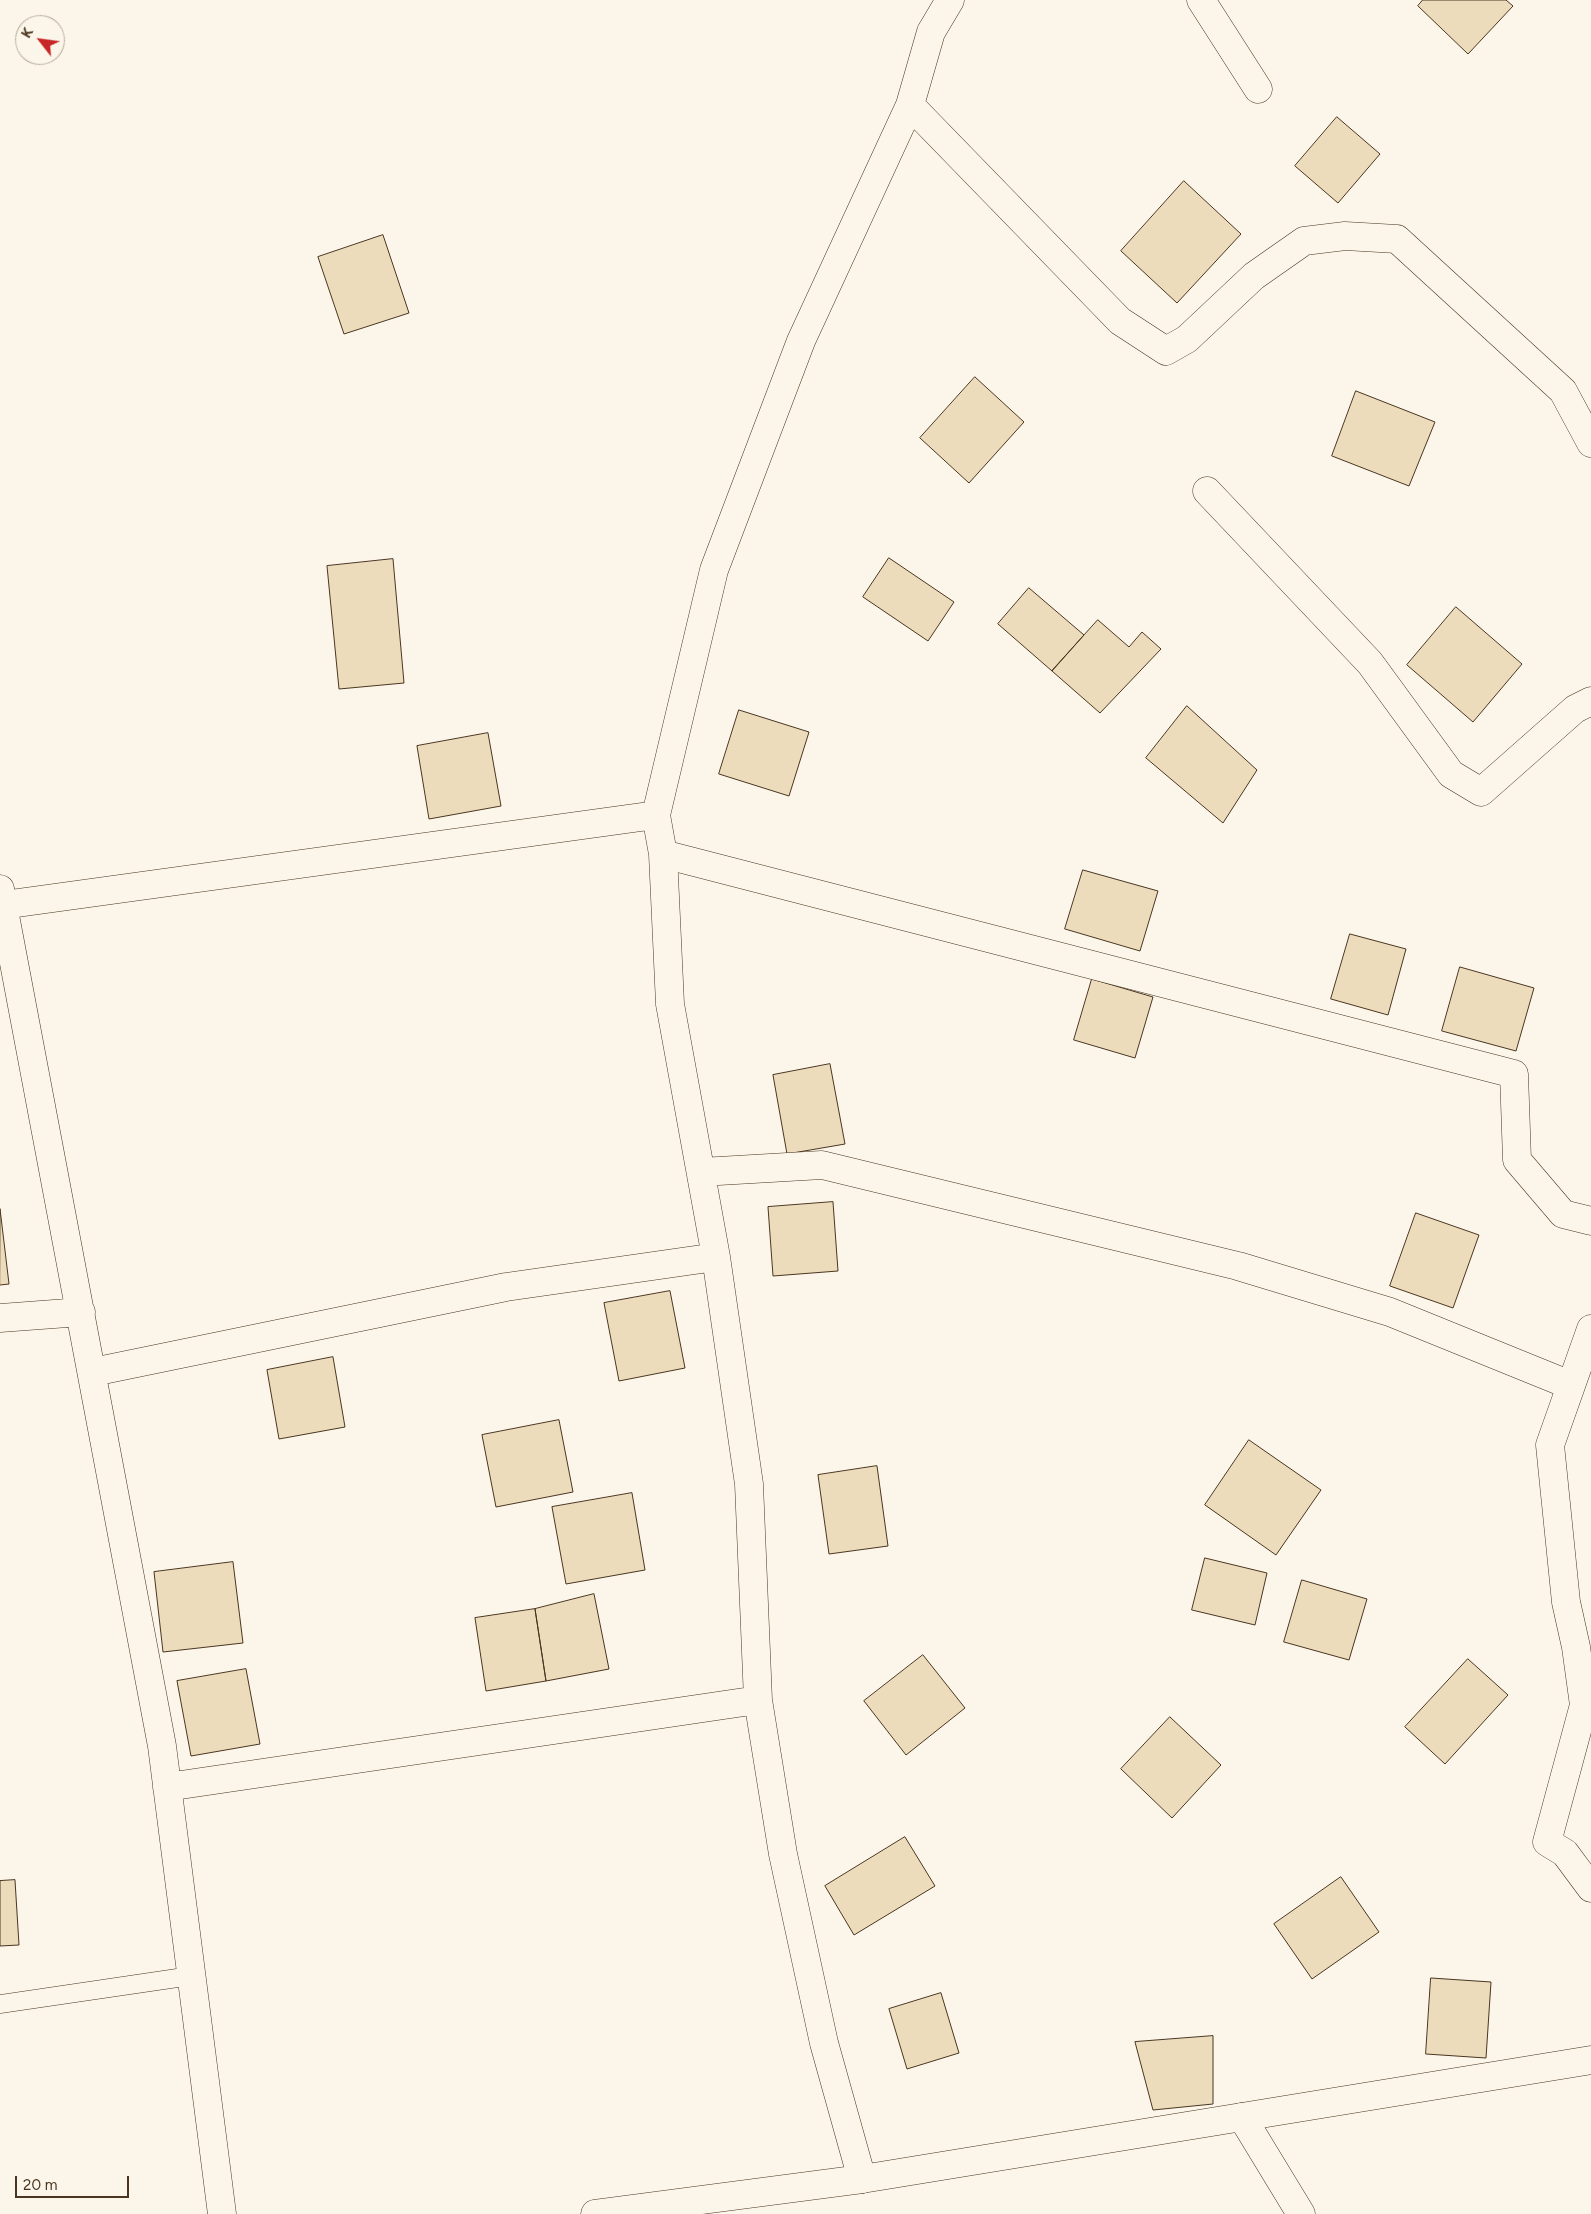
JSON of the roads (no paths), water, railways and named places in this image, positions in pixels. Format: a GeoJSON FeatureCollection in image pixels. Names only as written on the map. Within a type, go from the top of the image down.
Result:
{"type":"FeatureCollection","features":[{"type":"Feature","properties":{"kind":"street"},"geometry":{"type":"LineString","coordinates":[[862,2179],[824,2043],[805,1958],[783,1854],[758,1700],[749,1484],[716,1257],[670,1004],[663,854],[656,815],[714,570],[801,340],[910,105],[931,32],[950,0]]}},
{"type":"Feature","properties":{"kind":"street"},"geometry":{"type":"LineString","coordinates":[[1201,0],[1258,89]]}},
{"type":"Feature","properties":{"kind":"street"},"geometry":{"type":"LineString","coordinates":[[910,105],[1120,321],[1166,351],[1188,339],[1254,276],[1304,241],[1344,236],[1397,239],[1564,391],[1591,443]]}},
{"type":"Feature","properties":{"kind":"street"},"geometry":{"type":"LineString","coordinates":[[1207,491],[1370,663],[1451,774],[1481,792],[1575,709],[1591,701]]}},
{"type":"Feature","properties":{"kind":"street"},"geometry":{"type":"LineString","coordinates":[[222,2214],[162,1746],[82,1312],[2,897],[656,815]]}},
{"type":"Feature","properties":{"kind":"street"},"geometry":{"type":"LineString","coordinates":[[663,854],[1514,1074],[1517,1160],[1563,1214],[1591,1222]]}},
{"type":"Feature","properties":{"kind":"street"},"geometry":{"type":"LineString","coordinates":[[701,1172],[822,1165],[1238,1266],[1390,1312],[1570,1385]]}},
{"type":"Feature","properties":{"kind":"street"},"geometry":{"type":"LineString","coordinates":[[93,1372],[506,1287],[716,1257]]}},
{"type":"Feature","properties":{"kind":"street"},"geometry":{"type":"LineString","coordinates":[[0,1318],[82,1312]]}},
{"type":"Feature","properties":{"kind":"street"},"geometry":{"type":"LineString","coordinates":[[1591,1329],[1550,1445],[1566,1602],[1576,1647],[1584,1705],[1547,1842],[1565,1853],[1591,1888]]}},
{"type":"Feature","properties":{"kind":"street"},"geometry":{"type":"LineString","coordinates":[[167,1787],[758,1700]]}},
{"type":"Feature","properties":{"kind":"street"},"geometry":{"type":"LineString","coordinates":[[595,2214],[862,2179],[1591,2060],[1591,2045]]}},
{"type":"Feature","properties":{"kind":"street"},"geometry":{"type":"LineString","coordinates":[[1242,2117],[1301,2214]]}},
{"type":"Feature","properties":{"kind":"lane"},"geometry":{"type":"LineString","coordinates":[[0,2004],[192,1976]]}}]}
